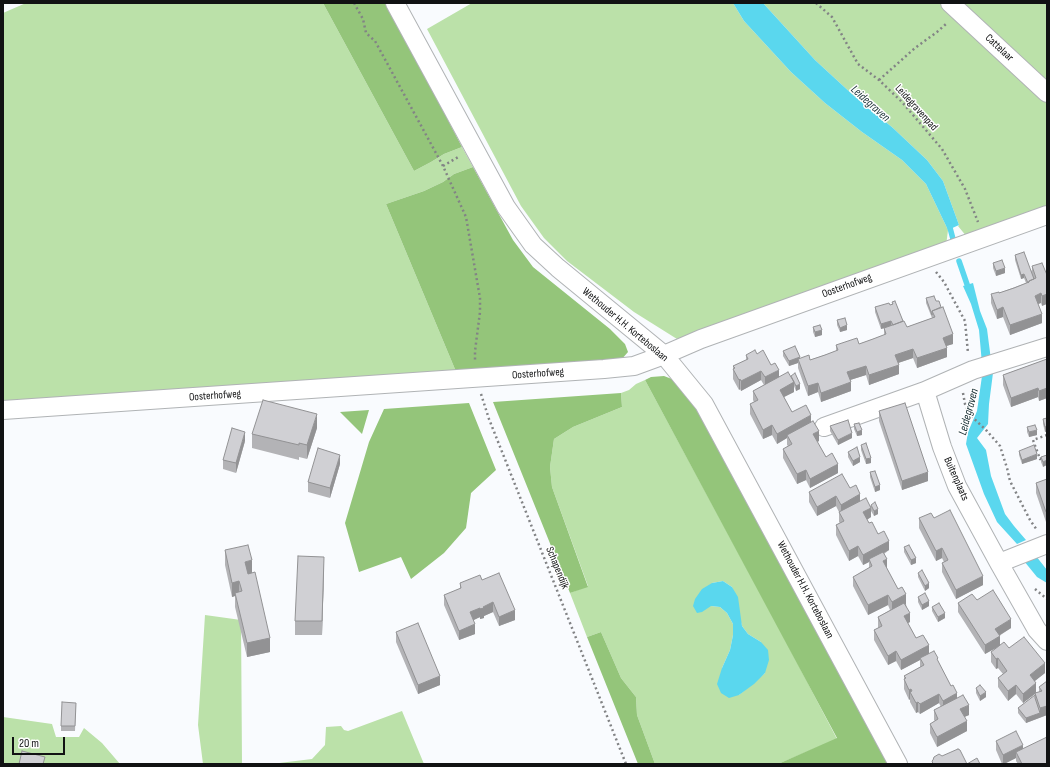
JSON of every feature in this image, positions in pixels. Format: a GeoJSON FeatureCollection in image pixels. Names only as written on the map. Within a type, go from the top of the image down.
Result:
{"type":"FeatureCollection","features":[{"type":"Feature","properties":{"kind":"street","name":"Wethouder H.H. Korteboslaan"},"geometry":{"type":"LineString","coordinates":[[395,3],[506,207],[533,245],[558,268],[664,355],[704,404],[898,764]]}},
{"type":"Feature","properties":{"kind":"street","name":"Cattelaar"},"geometry":{"type":"LineString","coordinates":[[954,7],[1047,93]]}},
{"type":"Feature","properties":{"kind":"street","name":"Oosterhofweg"},"geometry":{"type":"LineString","coordinates":[[3,410],[634,366],[701,339],[923,258],[1047,215]]}},
{"type":"Feature","properties":{"kind":"street"},"geometry":{"type":"LineString","coordinates":[[824,427],[925,391],[969,372],[1047,347]]}},
{"type":"Feature","properties":{"kind":"street","name":"Buitenplaats"},"geometry":{"type":"LineString","coordinates":[[925,391],[942,447],[958,486],[998,563],[1037,630],[1047,641]]}},
{"type":"Feature","properties":{"kind":"street"},"geometry":{"type":"LineString","coordinates":[[998,563],[1046,544]]}},
{"type":"Feature","properties":{"kind":"path","name":"Schapendijk"},"geometry":{"type":"LineString","coordinates":[[354,3],[363,19],[366,33],[375,41],[443,166],[466,217],[480,298],[480,312],[475,351],[476,377],[489,419],[626,764]]}},
{"type":"Feature","properties":{"kind":"path","name":"Leidegravenpad"},"geometry":{"type":"LineString","coordinates":[[816,3],[832,17],[858,64],[879,80],[902,102],[942,149],[965,189],[984,237]]}},
{"type":"Feature","properties":{"kind":"path"},"geometry":{"type":"LineString","coordinates":[[879,80],[915,48],[937,32],[954,7]]}},
{"type":"Feature","properties":{"kind":"path"},"geometry":{"type":"LineString","coordinates":[[923,258],[944,282],[965,321],[969,372],[963,392],[968,412],[1000,446],[1010,481],[1030,520],[1046,544]]}},
{"type":"Feature","properties":{"kind":"path"},"geometry":{"type":"LineString","coordinates":[[1047,435],[1033,440],[1040,459],[1047,456]]}},
{"type":"Feature","properties":{"kind":"green space"},"geometry":{"type":"Polygon","coordinates":[[[26,3],[323,3],[414,171],[444,154],[462,147],[473,167],[454,174],[443,182],[424,191],[386,204],[457,374],[3,409],[3,13],[26,3]]]}},
{"type":"Feature","properties":{"kind":"green space"},"geometry":{"type":"Polygon","coordinates":[[[323,3],[387,3],[462,147],[444,154],[414,171],[323,3]]]}},
{"type":"Feature","properties":{"kind":"green space"},"geometry":{"type":"Polygon","coordinates":[[[472,3],[733,3],[744,21],[791,72],[825,103],[862,132],[902,160],[926,184],[948,230],[946,246],[677,339],[634,312],[567,261],[544,238],[521,206],[427,29],[472,3]]]}},
{"type":"Feature","properties":{"kind":"green space"},"geometry":{"type":"Polygon","coordinates":[[[763,3],[1047,3],[1047,209],[967,237],[958,226],[959,225],[943,181],[927,160],[893,128],[853,95],[815,60],[763,3]]]}},
{"type":"Feature","properties":{"kind":"green space"},"geometry":{"type":"Polygon","coordinates":[[[473,167],[513,240],[533,267],[610,329],[625,344],[628,352],[621,360],[457,374],[386,204],[424,191],[443,182],[454,174],[473,167]]]}},
{"type":"Feature","properties":{"kind":"green space"},"geometry":{"type":"Polygon","coordinates":[[[664,376],[677,381],[689,395],[888,764],[778,764],[837,738],[645,380],[651,377],[664,376]]]}},
{"type":"Feature","properties":{"kind":"green space"},"geometry":{"type":"Polygon","coordinates":[[[645,380],[837,739],[778,764],[655,764],[637,715],[636,697],[621,678],[601,632],[587,637],[570,593],[588,586],[552,487],[550,467],[554,439],[573,427],[622,407],[621,393],[629,390],[636,384],[645,380]],[[723,581],[712,583],[711,606],[720,607],[727,613],[733,624],[733,635],[730,650],[722,668],[739,695],[765,673],[761,642],[748,634],[742,626],[732,587],[723,581]]]}},
{"type":"Feature","properties":{"kind":"green space"},"geometry":{"type":"Polygon","coordinates":[[[621,393],[622,407],[573,427],[554,439],[550,467],[552,487],[588,587],[570,593],[493,402],[621,393]]]}},
{"type":"Feature","properties":{"kind":"green space"},"geometry":{"type":"Polygon","coordinates":[[[469,403],[496,470],[471,493],[466,528],[444,553],[411,579],[401,557],[359,572],[345,523],[369,442],[384,409],[469,403]]]}},
{"type":"Feature","properties":{"kind":"green space"},"geometry":{"type":"Polygon","coordinates":[[[369,410],[362,434],[340,412],[369,410]]]}},
{"type":"Feature","properties":{"kind":"green space"},"geometry":{"type":"Polygon","coordinates":[[[205,615],[241,620],[242,764],[203,764],[198,725],[205,615]]]}},
{"type":"Feature","properties":{"kind":"green space"},"geometry":{"type":"Polygon","coordinates":[[[601,632],[621,678],[636,697],[637,715],[655,764],[638,764],[587,637],[601,632]]]}},
{"type":"Feature","properties":{"kind":"green space"},"geometry":{"type":"Polygon","coordinates":[[[402,711],[424,764],[271,764],[312,759],[325,745],[326,727],[341,726],[344,730],[348,731],[402,711]]]}},
{"type":"Feature","properties":{"kind":"green space"},"geometry":{"type":"Polygon","coordinates":[[[3,717],[52,724],[56,737],[79,737],[84,728],[102,743],[120,764],[3,764],[3,717]]]}},
{"type":"Feature","properties":{"kind":"water"},"geometry":{"type":"Polygon","coordinates":[[[733,3],[763,3],[815,60],[853,95],[893,128],[927,160],[943,181],[959,225],[948,230],[926,184],[902,160],[862,132],[825,103],[791,72],[744,21],[733,3]]]}},
{"type":"Feature","properties":{"kind":"water"},"geometry":{"type":"Polygon","coordinates":[[[973,283],[980,311],[987,329],[991,360],[982,364],[979,330],[971,304],[963,286],[973,283]]]}},
{"type":"Feature","properties":{"kind":"water"},"geometry":{"type":"Polygon","coordinates":[[[993,373],[988,424],[977,438],[986,450],[991,476],[1005,514],[1026,540],[1017,544],[997,522],[984,494],[966,444],[968,432],[977,411],[982,376],[993,373]]]}},
{"type":"Feature","properties":{"kind":"water"},"geometry":{"type":"Polygon","coordinates":[[[1036,556],[1047,570],[1047,583],[1037,577],[1024,561],[1036,556]]]}},
{"type":"Feature","properties":{"kind":"water"},"geometry":{"type":"Polygon","coordinates":[[[723,581],[732,587],[738,597],[742,626],[748,634],[761,642],[768,650],[769,660],[765,673],[754,684],[739,695],[729,698],[721,693],[717,684],[730,650],[733,635],[733,624],[727,613],[720,607],[711,606],[702,612],[697,613],[693,606],[695,599],[702,589],[712,583],[723,581]]]}},
{"type":"Feature","properties":{"kind":"building"},"geometry":{"type":"Polygon","coordinates":[[[1024,252],[1034,279],[1028,283],[1024,274],[1021,275],[1015,255],[1024,252]]]}},
{"type":"Feature","properties":{"kind":"building"},"geometry":{"type":"Polygon","coordinates":[[[1002,260],[1005,268],[996,271],[993,263],[1002,260]]]}},
{"type":"Feature","properties":{"kind":"building"},"geometry":{"type":"Polygon","coordinates":[[[1042,263],[1047,275],[1047,294],[1042,296],[1041,293],[1035,296],[1042,314],[1010,325],[1003,307],[997,310],[991,294],[1014,288],[1036,278],[1032,266],[1042,263]]]}},
{"type":"Feature","properties":{"kind":"building"},"geometry":{"type":"Polygon","coordinates":[[[934,296],[936,301],[939,301],[941,307],[932,311],[932,315],[926,298],[934,296]]]}},
{"type":"Feature","properties":{"kind":"building"},"geometry":{"type":"Polygon","coordinates":[[[895,301],[903,321],[893,325],[891,321],[881,324],[875,307],[889,303],[890,305],[895,301]]]}},
{"type":"Feature","properties":{"kind":"building"},"geometry":{"type":"Polygon","coordinates":[[[943,307],[953,334],[943,338],[947,348],[917,358],[913,349],[895,355],[899,365],[869,375],[866,366],[847,372],[851,382],[821,393],[818,383],[808,386],[798,359],[809,355],[810,360],[825,355],[838,350],[836,345],[857,338],[859,344],[873,339],[886,334],[884,328],[904,321],[907,327],[935,317],[932,311],[943,307]]]}},
{"type":"Feature","properties":{"kind":"building"},"geometry":{"type":"Polygon","coordinates":[[[845,318],[847,325],[840,328],[837,320],[845,318]]]}},
{"type":"Feature","properties":{"kind":"building"},"geometry":{"type":"Polygon","coordinates":[[[820,325],[822,330],[815,332],[813,327],[820,325]]]}},
{"type":"Feature","properties":{"kind":"building"},"geometry":{"type":"Polygon","coordinates":[[[795,346],[800,357],[789,361],[783,351],[795,346]]]}},
{"type":"Feature","properties":{"kind":"building"},"geometry":{"type":"Polygon","coordinates":[[[755,350],[757,354],[763,350],[771,365],[775,363],[779,370],[765,377],[761,371],[741,381],[733,369],[735,368],[733,366],[748,359],[746,355],[755,350]]]}},
{"type":"Feature","properties":{"kind":"building"},"geometry":{"type":"Polygon","coordinates":[[[1047,359],[1047,388],[1039,391],[1038,388],[1011,398],[1003,375],[1047,359]]]}},
{"type":"Feature","properties":{"kind":"building"},"geometry":{"type":"Polygon","coordinates":[[[788,372],[794,382],[780,390],[792,412],[806,405],[811,415],[777,434],[772,425],[763,430],[750,404],[758,400],[753,391],[788,372]]]}},
{"type":"Feature","properties":{"kind":"building"},"geometry":{"type":"Polygon","coordinates":[[[795,373],[800,384],[796,386],[791,376],[795,373]]]}},
{"type":"Feature","properties":{"kind":"building"},"geometry":{"type":"Polygon","coordinates":[[[263,400],[317,414],[307,445],[299,443],[299,445],[252,434],[263,400]]]}},
{"type":"Feature","properties":{"kind":"building"},"geometry":{"type":"Polygon","coordinates":[[[905,403],[928,472],[902,481],[879,411],[905,403]]]}},
{"type":"Feature","properties":{"kind":"building"},"geometry":{"type":"Polygon","coordinates":[[[1047,418],[1047,426],[1045,427],[1043,419],[1047,418]]]}},
{"type":"Feature","properties":{"kind":"building"},"geometry":{"type":"Polygon","coordinates":[[[848,420],[852,433],[838,440],[830,426],[848,420]]]}},
{"type":"Feature","properties":{"kind":"building"},"geometry":{"type":"Polygon","coordinates":[[[813,421],[819,431],[813,434],[826,457],[832,453],[838,464],[810,479],[806,470],[797,474],[783,449],[792,444],[787,435],[813,421]]]}},
{"type":"Feature","properties":{"kind":"building"},"geometry":{"type":"Polygon","coordinates":[[[859,423],[862,430],[857,432],[854,424],[859,423]]]}},
{"type":"Feature","properties":{"kind":"building"},"geometry":{"type":"Polygon","coordinates":[[[1035,425],[1037,430],[1029,432],[1027,427],[1035,425]]]}},
{"type":"Feature","properties":{"kind":"building"},"geometry":{"type":"Polygon","coordinates":[[[232,428],[245,432],[236,463],[223,460],[232,428]]]}},
{"type":"Feature","properties":{"kind":"building"},"geometry":{"type":"Polygon","coordinates":[[[866,443],[871,458],[866,459],[861,445],[866,443]]]}},
{"type":"Feature","properties":{"kind":"building"},"geometry":{"type":"Polygon","coordinates":[[[1034,445],[1037,454],[1022,460],[1019,451],[1034,445]]]}},
{"type":"Feature","properties":{"kind":"building"},"geometry":{"type":"Polygon","coordinates":[[[857,447],[860,457],[853,461],[848,452],[857,447]]]}},
{"type":"Feature","properties":{"kind":"building"},"geometry":{"type":"Polygon","coordinates":[[[318,448],[340,455],[330,488],[308,482],[318,448]]]}},
{"type":"Feature","properties":{"kind":"building"},"geometry":{"type":"Polygon","coordinates":[[[1047,455],[1047,460],[1043,462],[1041,457],[1047,455]]]}},
{"type":"Feature","properties":{"kind":"building"},"geometry":{"type":"Polygon","coordinates":[[[875,471],[880,485],[875,487],[870,472],[875,471]]]}},
{"type":"Feature","properties":{"kind":"building"},"geometry":{"type":"Polygon","coordinates":[[[842,474],[850,488],[856,485],[860,494],[841,505],[836,496],[817,507],[809,492],[842,474]]]}},
{"type":"Feature","properties":{"kind":"building"},"geometry":{"type":"Polygon","coordinates":[[[1047,479],[1047,512],[1046,512],[1036,483],[1047,479]]]}},
{"type":"Feature","properties":{"kind":"building"},"geometry":{"type":"Polygon","coordinates":[[[866,498],[871,508],[863,512],[869,523],[872,522],[878,534],[884,531],[889,541],[863,555],[858,546],[849,551],[836,525],[844,521],[839,512],[866,498]]]}},
{"type":"Feature","properties":{"kind":"building"},"geometry":{"type":"Polygon","coordinates":[[[875,502],[878,509],[874,511],[871,505],[875,502]]]}},
{"type":"Feature","properties":{"kind":"building"},"geometry":{"type":"Polygon","coordinates":[[[950,510],[983,576],[956,590],[942,563],[948,560],[942,548],[936,551],[919,518],[931,513],[934,518],[950,510]]]}},
{"type":"Feature","properties":{"kind":"building"},"geometry":{"type":"Polygon","coordinates":[[[248,545],[252,560],[245,562],[248,574],[255,572],[270,638],[247,643],[235,593],[242,591],[239,581],[232,583],[225,550],[248,545]]]}},
{"type":"Feature","properties":{"kind":"building"},"geometry":{"type":"Polygon","coordinates":[[[909,545],[916,558],[911,560],[904,547],[909,545]]]}},
{"type":"Feature","properties":{"kind":"building"},"geometry":{"type":"Polygon","coordinates":[[[883,552],[887,559],[883,561],[898,589],[902,587],[906,594],[892,602],[888,595],[868,605],[853,577],[872,566],[869,559],[883,552]]]}},
{"type":"Feature","properties":{"kind":"building"},"geometry":{"type":"Polygon","coordinates":[[[298,556],[324,557],[322,621],[295,621],[298,556]]]}},
{"type":"Feature","properties":{"kind":"building"},"geometry":{"type":"Polygon","coordinates":[[[922,570],[929,583],[925,586],[918,573],[922,570]]]}},
{"type":"Feature","properties":{"kind":"building"},"geometry":{"type":"Polygon","coordinates":[[[499,573],[515,610],[499,617],[493,602],[483,607],[484,608],[470,612],[475,624],[459,631],[444,595],[461,588],[460,583],[480,575],[482,580],[499,573]]]}},
{"type":"Feature","properties":{"kind":"building"},"geometry":{"type":"Polygon","coordinates":[[[993,590],[1011,619],[995,629],[1000,636],[985,645],[958,603],[972,594],[977,600],[993,590]]]}},
{"type":"Feature","properties":{"kind":"building"},"geometry":{"type":"Polygon","coordinates":[[[925,593],[929,601],[922,605],[918,597],[925,593]]]}},
{"type":"Feature","properties":{"kind":"building"},"geometry":{"type":"Polygon","coordinates":[[[904,603],[910,613],[904,616],[916,638],[923,635],[929,645],[901,660],[896,651],[888,656],[874,630],[882,626],[878,617],[904,603]]]}},
{"type":"Feature","properties":{"kind":"building"},"geometry":{"type":"Polygon","coordinates":[[[939,603],[945,613],[938,617],[932,607],[939,603]]]}},
{"type":"Feature","properties":{"kind":"building"},"geometry":{"type":"Polygon","coordinates":[[[418,623],[440,676],[418,685],[396,632],[418,623]]]}},
{"type":"Feature","properties":{"kind":"building"},"geometry":{"type":"Polygon","coordinates":[[[1024,637],[1045,663],[1030,675],[1036,683],[1023,694],[1016,685],[1008,691],[998,678],[1007,671],[998,658],[996,659],[991,652],[1004,642],[1009,648],[1024,637]]]}},
{"type":"Feature","properties":{"kind":"building"},"geometry":{"type":"Polygon","coordinates":[[[934,651],[951,686],[953,685],[957,693],[943,701],[939,694],[920,704],[918,702],[916,703],[910,692],[912,691],[911,689],[909,690],[904,679],[906,678],[904,676],[924,665],[920,658],[934,651]]]}},
{"type":"Feature","properties":{"kind":"building"},"geometry":{"type":"Polygon","coordinates":[[[1047,681],[1047,706],[1040,708],[1035,693],[1042,691],[1039,687],[1047,681]]]}},
{"type":"Feature","properties":{"kind":"building"},"geometry":{"type":"Polygon","coordinates":[[[980,685],[986,692],[980,696],[976,688],[980,685]]]}},
{"type":"Feature","properties":{"kind":"building"},"geometry":{"type":"Polygon","coordinates":[[[963,695],[969,705],[960,709],[967,721],[937,737],[930,724],[938,719],[934,710],[963,695]]]}},
{"type":"Feature","properties":{"kind":"building"},"geometry":{"type":"Polygon","coordinates":[[[1035,695],[1040,713],[1026,718],[1018,708],[1035,695]]]}},
{"type":"Feature","properties":{"kind":"building"},"geometry":{"type":"Polygon","coordinates":[[[62,702],[76,703],[75,726],[61,726],[62,702]]]}},
{"type":"Feature","properties":{"kind":"building"},"geometry":{"type":"Polygon","coordinates":[[[1016,731],[1023,745],[1003,755],[996,741],[1016,731]]]}},
{"type":"Feature","properties":{"kind":"building"},"geometry":{"type":"Polygon","coordinates":[[[1047,737],[1047,764],[1022,764],[1016,752],[1047,737]]]}},
{"type":"Feature","properties":{"kind":"building"},"geometry":{"type":"Polygon","coordinates":[[[958,749],[960,750],[967,764],[933,764],[932,761],[934,757],[939,754],[942,756],[958,749]]]}},
{"type":"Feature","properties":{"kind":"building"},"geometry":{"type":"Polygon","coordinates":[[[22,751],[45,757],[43,764],[19,764],[22,751]]]}},
{"type":"Feature","properties":{"kind":"building"},"geometry":{"type":"Polygon","coordinates":[[[977,758],[980,764],[967,764],[977,758]]]}},
{"type":"Feature","properties":{"kind":"waterway","name":"Leidegraven"},"geometry":{"type":"LineString","coordinates":[[949,224],[953,239]]}},
{"type":"Feature","properties":{"kind":"waterway","name":"Leidegraven"},"geometry":{"type":"LineString","coordinates":[[959,261],[969,290]]}}]}
